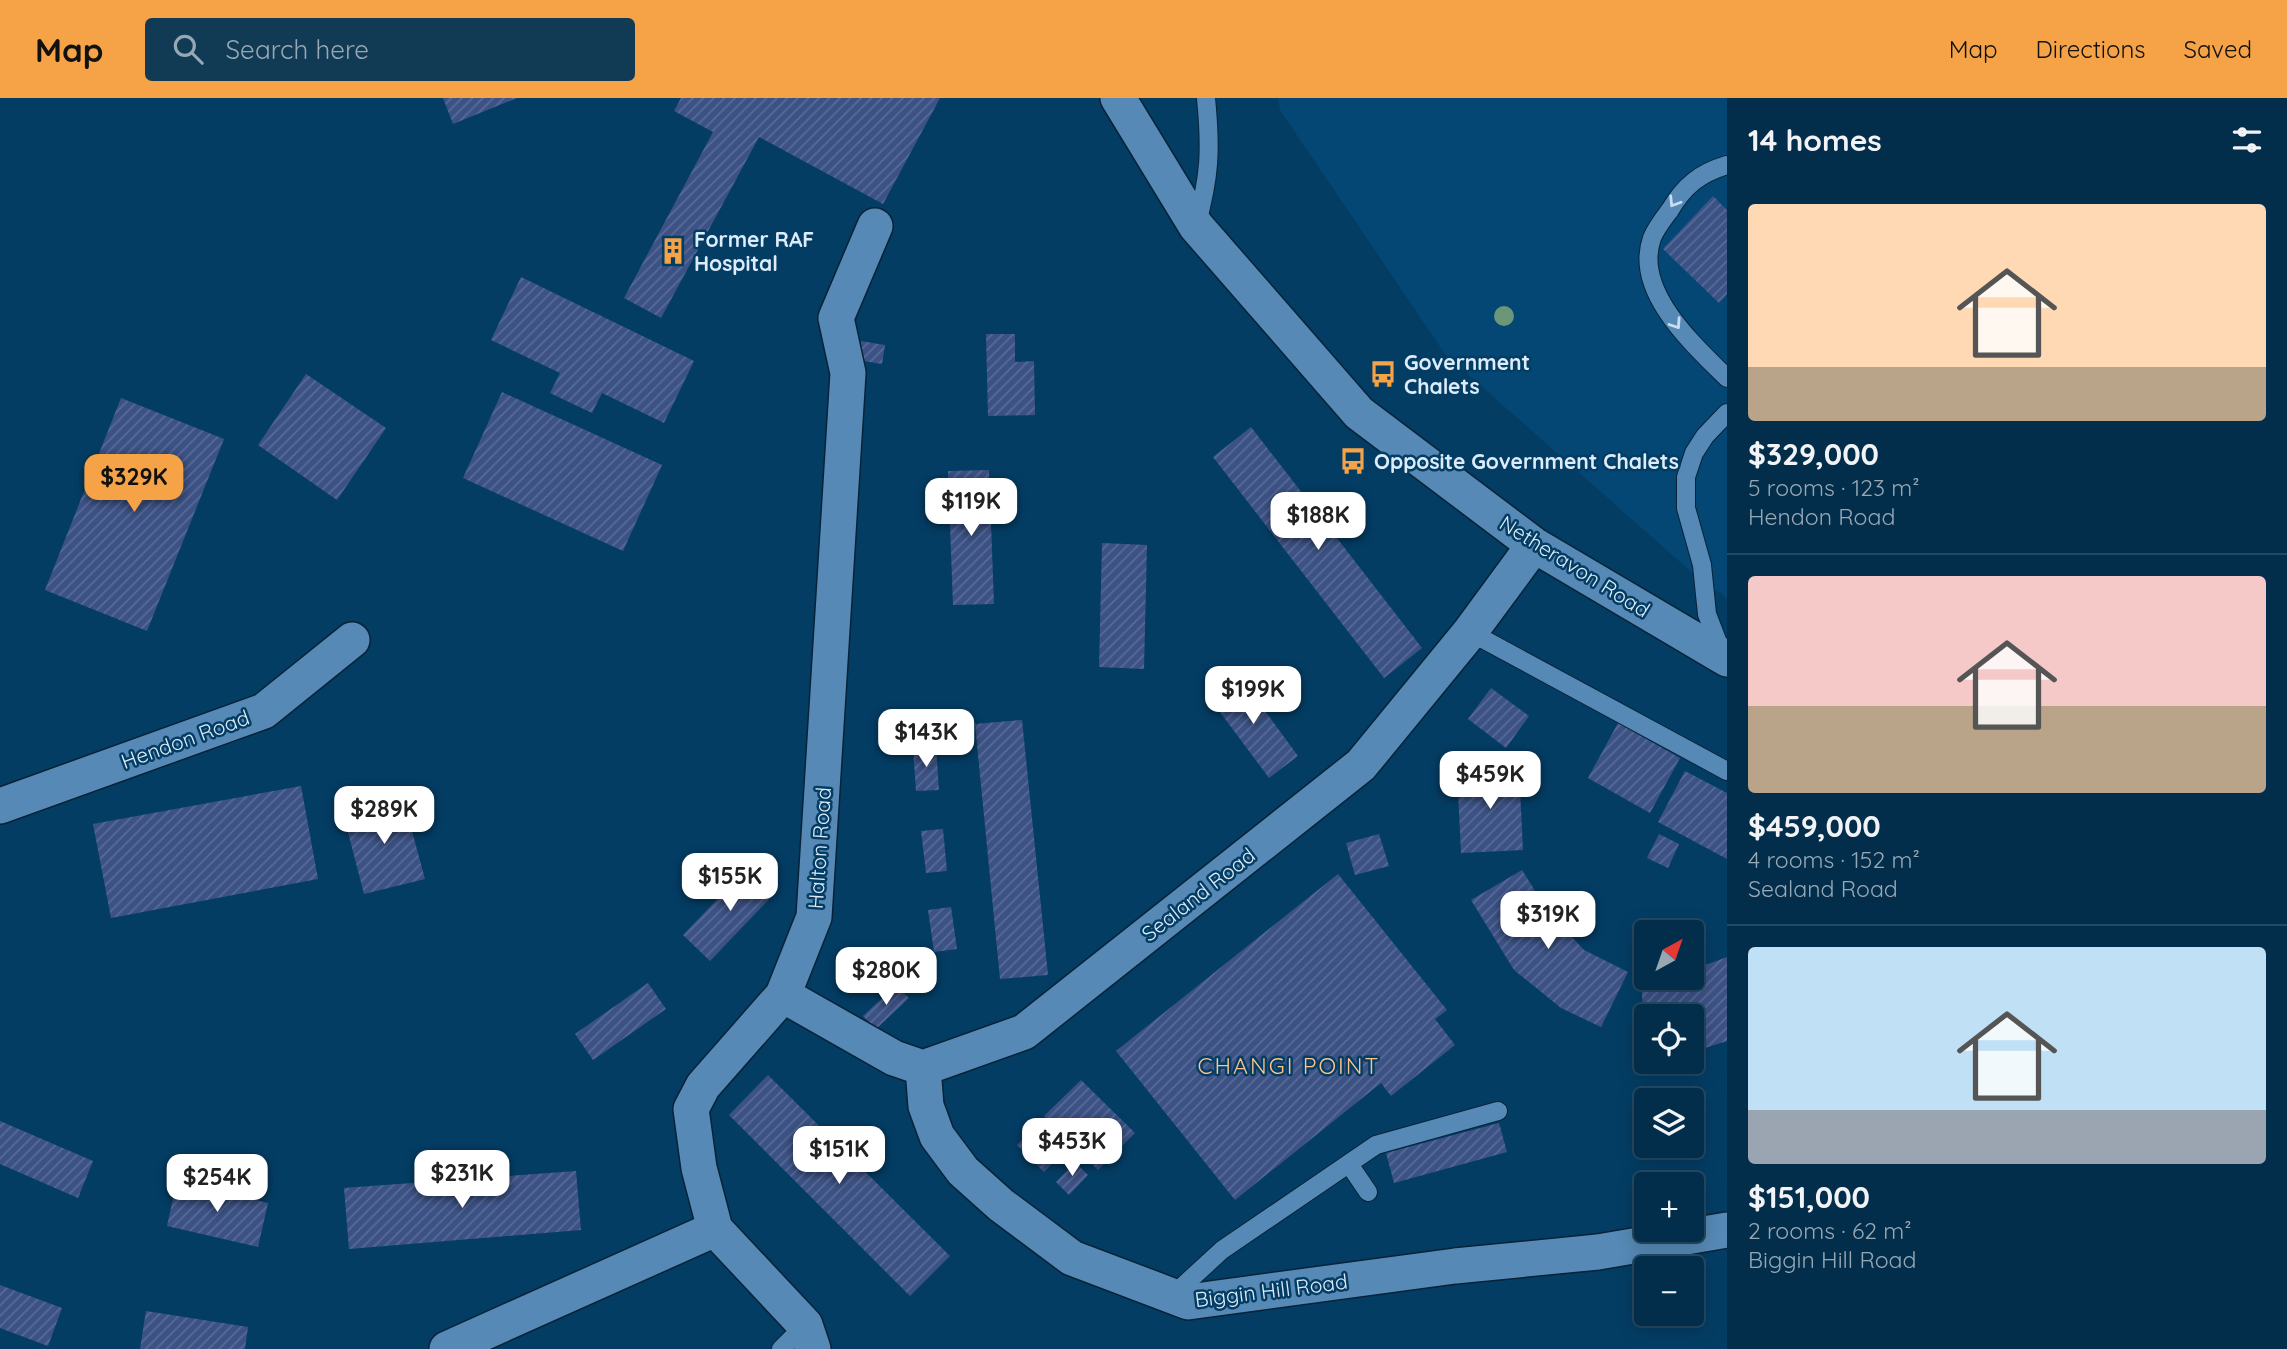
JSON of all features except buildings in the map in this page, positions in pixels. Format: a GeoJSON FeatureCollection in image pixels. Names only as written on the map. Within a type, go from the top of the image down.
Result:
{"type":"FeatureCollection","features":[{"type":"Feature","properties":{"kind":"street","name":"Netheravon Road"},"geometry":{"type":"LineString","coordinates":[[1118,98],[1196,226],[1359,413],[1534,545],[1725,658]]}},
{"type":"Feature","properties":{"kind":"street","name":"Halton Road"},"geometry":{"type":"LineString","coordinates":[[715,1229],[699,1168],[691,1109],[703,1086],[783,995],[814,917],[848,373],[836,318],[875,226]]}},
{"type":"Feature","properties":{"kind":"street","name":"Sealand Road"},"geometry":{"type":"LineString","coordinates":[[923,1068],[1024,1032],[1361,765],[1470,632],[1534,545]]}},
{"type":"Feature","properties":{"kind":"street","name":"Hendon Road"},"geometry":{"type":"LineString","coordinates":[[0,806],[264,711],[352,640]]}},
{"type":"Feature","properties":{"kind":"street"},"geometry":{"type":"LineString","coordinates":[[783,995],[894,1058],[923,1068]]}},
{"type":"Feature","properties":{"kind":"street","name":"Biggin Hill Road"},"geometry":{"type":"LineString","coordinates":[[923,1068],[926,1106],[937,1136],[963,1171],[982,1188],[1072,1258],[1188,1302],[1455,1266],[1598,1252],[1727,1230]]}},
{"type":"Feature","properties":{"kind":"street"},"geometry":{"type":"LineString","coordinates":[[447,1349],[715,1229],[800,1341]]}},
{"type":"Feature","properties":{"kind":"lane"},"geometry":{"type":"LineString","coordinates":[[1196,226],[1208,182],[1211,144],[1206,98]]}},
{"type":"Feature","properties":{"kind":"lane"},"geometry":{"type":"LineString","coordinates":[[1727,165],[1700,175],[1681,191],[1652,237],[1649,262],[1658,294],[1679,329],[1727,379]]}},
{"type":"Feature","properties":{"kind":"lane"},"geometry":{"type":"LineString","coordinates":[[1725,658],[1707,614],[1702,565],[1686,508],[1686,477],[1699,444],[1727,413]]}},
{"type":"Feature","properties":{"kind":"lane"},"geometry":{"type":"LineString","coordinates":[[1470,632],[1727,771]]}},
{"type":"Feature","properties":{"kind":"lane"},"geometry":{"type":"LineString","coordinates":[[1172,1296],[1222,1250],[1376,1146],[1498,1111]]}},
{"type":"Feature","properties":{"kind":"lane"},"geometry":{"type":"LineString","coordinates":[[1349,1164],[1368,1192]]}},
{"type":"Feature","properties":{"kind":"shaded area"},"geometry":{"type":"Polygon","coordinates":[[[1278,98],[1727,98],[1727,598],[1696,576],[1445,354],[1280,110],[1278,98]]]}},
{"type":"Feature","properties":{"kind":"place","name":"Former RAF Hospital"},"geometry":{"type":"Point","coordinates":[673,251]}},
{"type":"Feature","properties":{"kind":"place","name":"Government Chalets"},"geometry":{"type":"Point","coordinates":[1383,374]}},
{"type":"Feature","properties":{"kind":"place","name":"Opposite Government Chalets"},"geometry":{"type":"Point","coordinates":[1353,461]}},
{"type":"Feature","properties":{"kind":"district","name":"CHANGI POINT"},"geometry":{"type":"Point","coordinates":[1289,1065]}}]}
